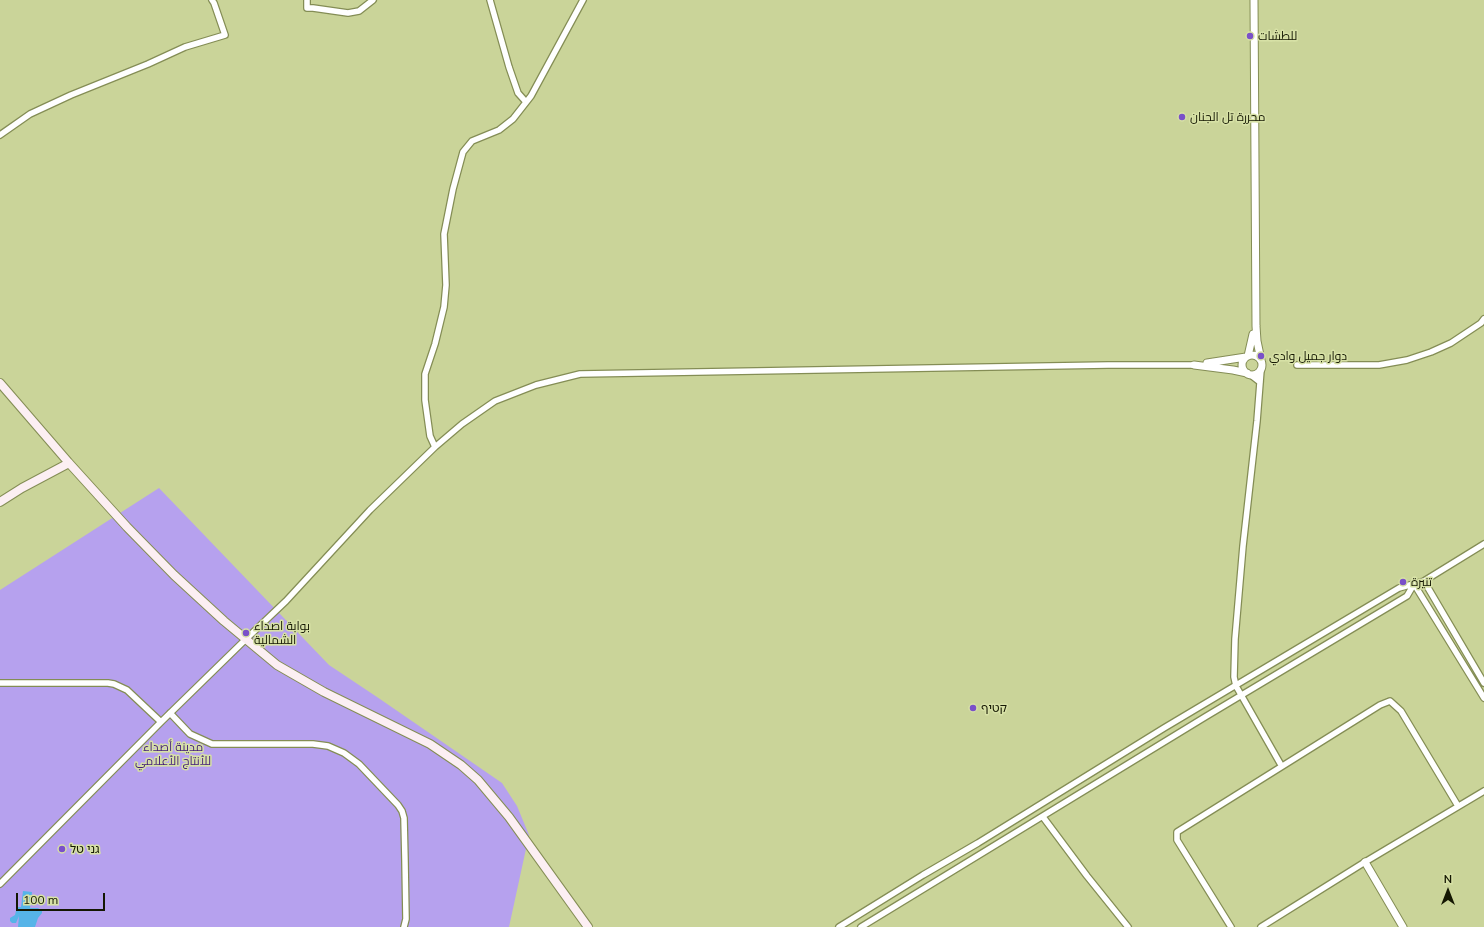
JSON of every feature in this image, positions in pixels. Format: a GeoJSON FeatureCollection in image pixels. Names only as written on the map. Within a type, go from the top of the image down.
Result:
{"type":"FeatureCollection","features":[{"type":"Feature","properties":{"kind":"main road"},"geometry":{"type":"LineString","coordinates":[[0,383],[69,463],[174,576],[224,621],[277,665],[324,692],[430,744],[461,765],[478,780],[509,818],[588,927]]}},
{"type":"Feature","properties":{"kind":"main road"},"geometry":{"type":"LineString","coordinates":[[0,502],[22,488],[69,463]]}},
{"type":"Feature","properties":{"kind":"street"},"geometry":{"type":"LineString","coordinates":[[307,0],[306,8],[348,13],[359,11],[373,0]]}},
{"type":"Feature","properties":{"kind":"street"},"geometry":{"type":"LineString","coordinates":[[490,0],[511,74],[518,93],[526,102]]}},
{"type":"Feature","properties":{"kind":"street"},"geometry":{"type":"LineString","coordinates":[[434,448],[430,436],[425,400],[425,374],[435,344],[444,307],[446,285],[444,234],[453,189],[463,152],[472,141],[499,130],[513,119],[537,87],[556,48],[583,0]]}},
{"type":"Feature","properties":{"kind":"street"},"geometry":{"type":"LineString","coordinates":[[1254,0],[1256,326],[1257,341],[1262,366],[1243,546],[1235,639],[1234,677],[1236,686],[1281,765]]}},
{"type":"Feature","properties":{"kind":"street"},"geometry":{"type":"LineString","coordinates":[[0,135],[30,114],[71,95],[148,64],[185,47],[225,34],[214,1]]}},
{"type":"Feature","properties":{"kind":"street"},"geometry":{"type":"LineString","coordinates":[[1297,365],[1379,365],[1407,360],[1451,343],[1481,323],[1484,319]]}},
{"type":"Feature","properties":{"kind":"street"},"geometry":{"type":"LineString","coordinates":[[1256,326],[1242,368],[1260,382]]}},
{"type":"Feature","properties":{"kind":"street"},"geometry":{"type":"LineString","coordinates":[[0,884],[170,713],[286,601],[370,510],[434,448],[462,424],[495,401],[536,384],[580,374],[1100,365],[1194,365],[1220,362],[1255,355],[1261,360]]}},
{"type":"Feature","properties":{"kind":"street"},"geometry":{"type":"LineString","coordinates":[[1194,365],[1233,370],[1249,374],[1257,374],[1261,370]]}},
{"type":"Feature","properties":{"kind":"street"},"geometry":{"type":"LineString","coordinates":[[839,927],[1164,728],[1399,588],[1424,581],[1484,544]]}},
{"type":"Feature","properties":{"kind":"street"},"geometry":{"type":"LineString","coordinates":[[1424,581],[1484,683]]}},
{"type":"Feature","properties":{"kind":"street"},"geometry":{"type":"LineString","coordinates":[[860,927],[1407,596],[1414,584]]}},
{"type":"Feature","properties":{"kind":"street"},"geometry":{"type":"LineString","coordinates":[[1414,584],[1484,698]]}},
{"type":"Feature","properties":{"kind":"street"},"geometry":{"type":"LineString","coordinates":[[0,683],[114,684],[127,690],[161,722]]}},
{"type":"Feature","properties":{"kind":"street"},"geometry":{"type":"LineString","coordinates":[[1231,927],[1177,840],[1177,832],[1281,765],[1380,705],[1390,701],[1401,711],[1458,806]]}},
{"type":"Feature","properties":{"kind":"street"},"geometry":{"type":"LineString","coordinates":[[170,713],[190,734],[212,744],[313,744],[328,746],[344,753],[359,764],[398,804],[404,818],[406,919],[404,927]]}},
{"type":"Feature","properties":{"kind":"street"},"geometry":{"type":"LineString","coordinates":[[1261,927],[1365,862],[1484,791]]}},
{"type":"Feature","properties":{"kind":"street"},"geometry":{"type":"LineString","coordinates":[[1043,817],[1087,876],[1128,927]]}},
{"type":"Feature","properties":{"kind":"street"},"geometry":{"type":"LineString","coordinates":[[1365,862],[1403,927]]}},
{"type":"Feature","properties":{"kind":"green space","name":"مدينة أصداء للأنتاج الأعلامي"},"geometry":{"type":"Polygon","coordinates":[[[159,488],[329,665],[502,783],[517,806],[529,835],[509,927],[0,927],[0,590],[159,488]]]}},
{"type":"Feature","properties":{"kind":"water"},"geometry":{"type":"Polygon","coordinates":[[[23,891],[32,892],[30,908],[38,908],[42,911],[35,927],[18,927],[19,916],[16,923],[12,923],[10,921],[10,918],[15,915],[17,907],[21,907],[23,891]]]}},
{"type":"Feature","properties":{"kind":"place","name":"للطشات"},"geometry":{"type":"Point","coordinates":[1250,36]}},
{"type":"Feature","properties":{"kind":"place","name":"محررة تل الجنان"},"geometry":{"type":"Point","coordinates":[1182,117]}},
{"type":"Feature","properties":{"kind":"place","name":"دوار جميل وادي"},"geometry":{"type":"Point","coordinates":[1261,356]}},
{"type":"Feature","properties":{"kind":"place","name":"تنيرة"},"geometry":{"type":"Point","coordinates":[1403,582]}},
{"type":"Feature","properties":{"kind":"place","name":"بوابة اصداء الشمالية"},"geometry":{"type":"Point","coordinates":[246,633]}},
{"type":"Feature","properties":{"kind":"place","name":"קטיף"},"geometry":{"type":"Point","coordinates":[973,708]}},
{"type":"Feature","properties":{"kind":"place","name":"גני טל"},"geometry":{"type":"Point","coordinates":[62,849]}}]}
